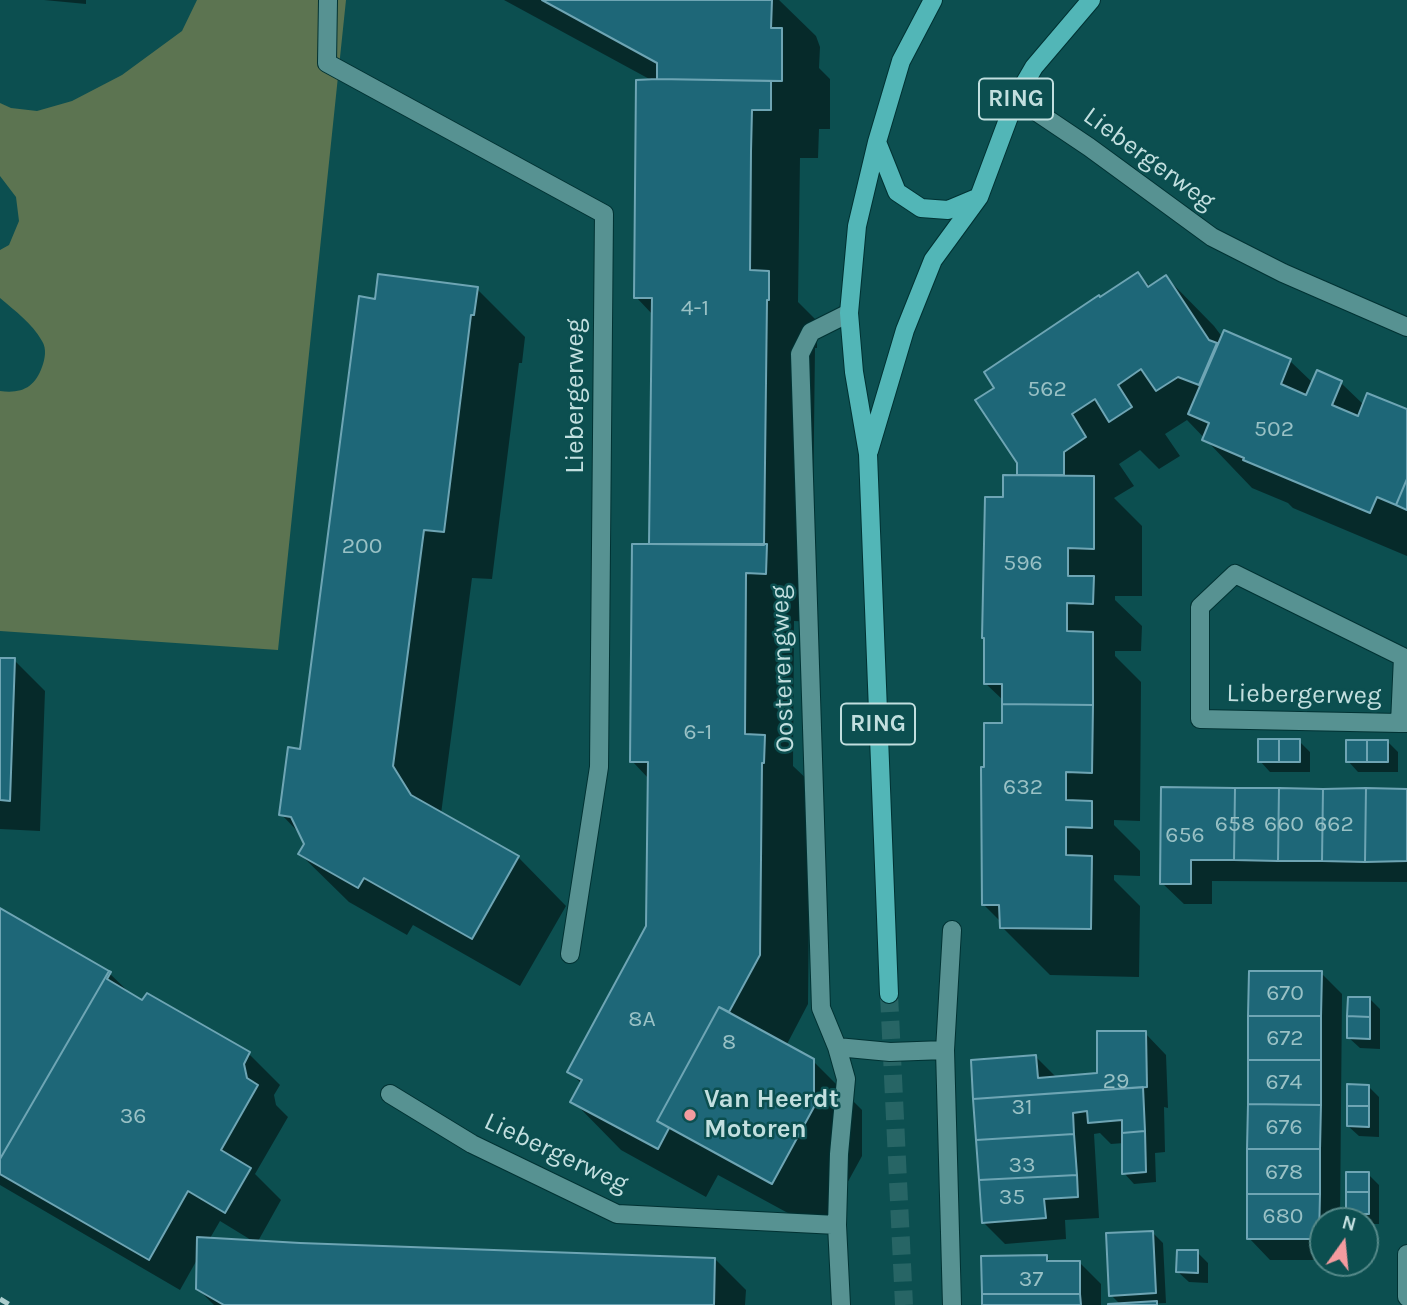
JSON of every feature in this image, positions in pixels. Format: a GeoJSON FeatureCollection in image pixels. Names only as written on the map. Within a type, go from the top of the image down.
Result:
{"type":"FeatureCollection","features":[{"type":"Feature","properties":{"kind":"main road","name":"RING"},"geometry":{"type":"LineString","coordinates":[[889,994],[868,454],[854,372],[849,313],[857,226],[877,142],[901,61],[933,0]]}},
{"type":"Feature","properties":{"kind":"main road","name":"RING"},"geometry":{"type":"LineString","coordinates":[[868,454],[905,330],[933,260],[979,197],[1016,98],[1034,67],[1077,7],[1091,0]]}},
{"type":"Feature","properties":{"kind":"main road"},"geometry":{"type":"LineString","coordinates":[[877,142],[898,192],[921,208],[948,210],[979,197]]}},
{"type":"Feature","properties":{"kind":"street","name":"Liebergerweg"},"geometry":{"type":"LineString","coordinates":[[328,0],[327,63],[604,214],[599,767],[570,954]]}},
{"type":"Feature","properties":{"kind":"street","name":"Liebergerweg"},"geometry":{"type":"LineString","coordinates":[[1016,98],[1089,147],[1212,237],[1283,273],[1407,327]]}},
{"type":"Feature","properties":{"kind":"street","name":"Oosterengweg"},"geometry":{"type":"LineString","coordinates":[[841,1305],[837,1226],[839,1154],[846,1079],[837,1047],[821,1008],[800,354],[811,331],[849,313]]}},
{"type":"Feature","properties":{"kind":"street","name":"Liebergerweg"},"geometry":{"type":"LineString","coordinates":[[1235,574],[1403,657],[1404,723],[1200,719],[1200,607],[1235,574]]}},
{"type":"Feature","properties":{"kind":"street"},"geometry":{"type":"LineString","coordinates":[[951,930],[945,1050],[952,1305]]}},
{"type":"Feature","properties":{"kind":"street"},"geometry":{"type":"LineString","coordinates":[[837,1047],[890,1052],[945,1050]]}},
{"type":"Feature","properties":{"kind":"street","name":"Liebergerweg"},"geometry":{"type":"LineString","coordinates":[[390,1094],[472,1144],[617,1214],[837,1226]]}},
{"type":"Feature","properties":{"kind":"street"},"geometry":{"type":"LineString","coordinates":[[1407,1254],[1407,1297]]}},
{"type":"Feature","properties":{"kind":"green space"},"geometry":{"type":"Polygon","coordinates":[[[197,0],[346,0],[278,650],[0,631],[0,391],[27,388],[36,380],[45,354],[44,344],[38,335],[0,298],[0,250],[9,245],[19,221],[16,197],[0,176],[0,103],[11,108],[37,111],[72,101],[122,75],[182,31],[197,0]]]}},
{"type":"Feature","properties":{"kind":"building"},"geometry":{"type":"Polygon","coordinates":[[[542,0],[772,0],[771,28],[782,28],[782,81],[657,79],[657,63],[542,0]]]}},
{"type":"Feature","properties":{"kind":"building"},"geometry":{"type":"Polygon","coordinates":[[[636,80],[771,81],[771,110],[752,110],[751,151],[750,270],[769,271],[764,545],[649,544],[652,298],[634,298],[636,80]]]}},
{"type":"Feature","properties":{"kind":"building"},"geometry":{"type":"Polygon","coordinates":[[[1138,272],[1148,287],[1166,275],[1209,340],[1217,343],[1199,385],[1178,377],[1156,391],[1141,369],[1118,385],[1132,407],[1109,422],[1095,399],[1072,414],[1086,437],[1064,452],[1064,475],[1017,475],[1017,463],[975,400],[994,388],[984,372],[1138,272]]]}},
{"type":"Feature","properties":{"kind":"building"},"geometry":{"type":"Polygon","coordinates":[[[378,274],[478,287],[474,315],[471,315],[444,532],[424,530],[393,766],[411,795],[519,856],[472,939],[364,878],[358,888],[298,854],[304,844],[291,817],[279,815],[288,747],[300,749],[359,296],[375,299],[378,274]]]}},
{"type":"Feature","properties":{"kind":"building"},"geometry":{"type":"Polygon","coordinates":[[[1224,330],[1291,359],[1281,384],[1306,395],[1317,370],[1342,381],[1332,405],[1358,416],[1367,393],[1407,409],[1407,479],[1396,505],[1377,497],[1370,513],[1202,440],[1209,423],[1188,414],[1224,330]]]}},
{"type":"Feature","properties":{"kind":"building"},"geometry":{"type":"Polygon","coordinates":[[[1003,475],[1094,476],[1094,549],[1068,548],[1068,576],[1094,576],[1093,604],[1067,603],[1067,631],[1093,632],[1093,705],[1002,704],[1002,684],[984,684],[982,638],[985,497],[1003,497],[1003,475]]]}},
{"type":"Feature","properties":{"kind":"building"},"geometry":{"type":"Polygon","coordinates":[[[1407,479],[1407,510],[1396,505],[1407,479]]]}},
{"type":"Feature","properties":{"kind":"building"},"geometry":{"type":"Polygon","coordinates":[[[632,544],[767,544],[766,574],[746,573],[745,734],[765,735],[762,763],[760,955],[729,1012],[719,1007],[657,1121],[669,1128],[658,1149],[570,1102],[582,1080],[567,1072],[646,926],[648,762],[630,762],[632,544]]]}},
{"type":"Feature","properties":{"kind":"building"},"geometry":{"type":"Polygon","coordinates":[[[0,658],[15,658],[10,801],[0,800],[0,658]]]}},
{"type":"Feature","properties":{"kind":"building"},"geometry":{"type":"Polygon","coordinates":[[[1002,704],[1093,705],[1092,773],[1066,772],[1066,800],[1092,801],[1092,828],[1066,827],[1066,855],[1092,856],[1091,929],[1000,928],[999,905],[982,905],[981,767],[984,767],[984,723],[1002,723],[1002,704]]]}},
{"type":"Feature","properties":{"kind":"building"},"geometry":{"type":"Polygon","coordinates":[[[1258,739],[1279,739],[1279,762],[1258,762],[1258,739]]]}},
{"type":"Feature","properties":{"kind":"building"},"geometry":{"type":"Polygon","coordinates":[[[1279,739],[1300,739],[1300,762],[1279,762],[1279,739]]]}},
{"type":"Feature","properties":{"kind":"building"},"geometry":{"type":"Polygon","coordinates":[[[1346,740],[1367,740],[1367,762],[1346,762],[1346,740]]]}},
{"type":"Feature","properties":{"kind":"building"},"geometry":{"type":"Polygon","coordinates":[[[1367,740],[1388,740],[1388,762],[1367,762],[1367,740]]]}},
{"type":"Feature","properties":{"kind":"building"},"geometry":{"type":"Polygon","coordinates":[[[1161,787],[1235,788],[1234,860],[1191,860],[1191,884],[1160,884],[1161,787]]]}},
{"type":"Feature","properties":{"kind":"building"},"geometry":{"type":"Polygon","coordinates":[[[1235,788],[1279,788],[1278,861],[1234,860],[1235,788]]]}},
{"type":"Feature","properties":{"kind":"building"},"geometry":{"type":"Polygon","coordinates":[[[1279,788],[1323,789],[1322,861],[1278,861],[1279,788]]]}},
{"type":"Feature","properties":{"kind":"building"},"geometry":{"type":"Polygon","coordinates":[[[1366,788],[1365,862],[1322,861],[1323,789],[1366,788]]]}},
{"type":"Feature","properties":{"kind":"building"},"geometry":{"type":"Polygon","coordinates":[[[1366,788],[1407,789],[1407,861],[1365,862],[1366,788]]]}},
{"type":"Feature","properties":{"kind":"building"},"geometry":{"type":"Polygon","coordinates":[[[0,908],[109,971],[0,1159],[0,908]]]}},
{"type":"Feature","properties":{"kind":"building"},"geometry":{"type":"Polygon","coordinates":[[[109,971],[111,972],[107,979],[142,1000],[147,993],[250,1052],[244,1064],[247,1078],[258,1085],[221,1150],[251,1168],[225,1213],[188,1191],[149,1260],[0,1174],[0,1159],[109,971]]]}},
{"type":"Feature","properties":{"kind":"building"},"geometry":{"type":"Polygon","coordinates":[[[1249,971],[1322,971],[1321,1016],[1248,1016],[1249,971]]]}},
{"type":"Feature","properties":{"kind":"building"},"geometry":{"type":"Polygon","coordinates":[[[1348,997],[1370,997],[1370,1017],[1347,1016],[1348,997]]]}},
{"type":"Feature","properties":{"kind":"building"},"geometry":{"type":"Polygon","coordinates":[[[719,1007],[814,1059],[814,1107],[772,1184],[657,1121],[719,1007]]]}},
{"type":"Feature","properties":{"kind":"building"},"geometry":{"type":"Polygon","coordinates":[[[1248,1016],[1321,1016],[1321,1060],[1248,1060],[1248,1016]]]}},
{"type":"Feature","properties":{"kind":"building"},"geometry":{"type":"Polygon","coordinates":[[[1347,1016],[1370,1017],[1370,1039],[1347,1038],[1347,1016]]]}},
{"type":"Feature","properties":{"kind":"building"},"geometry":{"type":"Polygon","coordinates":[[[1097,1031],[1146,1031],[1147,1087],[973,1099],[971,1060],[1036,1055],[1038,1078],[1097,1073],[1097,1031]]]}},
{"type":"Feature","properties":{"kind":"building"},"geometry":{"type":"Polygon","coordinates":[[[1248,1060],[1321,1060],[1321,1105],[1248,1104],[1248,1060]]]}},
{"type":"Feature","properties":{"kind":"building"},"geometry":{"type":"Polygon","coordinates":[[[1347,1084],[1369,1085],[1369,1106],[1347,1106],[1347,1084]]]}},
{"type":"Feature","properties":{"kind":"building"},"geometry":{"type":"Polygon","coordinates":[[[1143,1087],[1145,1131],[1122,1133],[1122,1120],[1088,1123],[1087,1111],[1073,1113],[1074,1134],[976,1140],[973,1099],[1143,1087]]]}},
{"type":"Feature","properties":{"kind":"building"},"geometry":{"type":"Polygon","coordinates":[[[1248,1104],[1321,1105],[1320,1149],[1247,1149],[1248,1104]]]}},
{"type":"Feature","properties":{"kind":"building"},"geometry":{"type":"Polygon","coordinates":[[[1347,1106],[1369,1106],[1369,1127],[1347,1126],[1347,1106]]]}},
{"type":"Feature","properties":{"kind":"building"},"geometry":{"type":"Polygon","coordinates":[[[1145,1131],[1146,1172],[1122,1174],[1122,1133],[1145,1131]]]}},
{"type":"Feature","properties":{"kind":"building"},"geometry":{"type":"Polygon","coordinates":[[[1074,1134],[1077,1175],[979,1180],[976,1140],[1074,1134]]]}},
{"type":"Feature","properties":{"kind":"building"},"geometry":{"type":"Polygon","coordinates":[[[1247,1149],[1320,1149],[1320,1194],[1247,1194],[1247,1149]]]}},
{"type":"Feature","properties":{"kind":"building"},"geometry":{"type":"Polygon","coordinates":[[[1346,1172],[1369,1172],[1369,1192],[1346,1192],[1346,1172]]]}},
{"type":"Feature","properties":{"kind":"building"},"geometry":{"type":"Polygon","coordinates":[[[1077,1175],[1078,1197],[1044,1199],[1046,1218],[982,1223],[979,1180],[1077,1175]]]}},
{"type":"Feature","properties":{"kind":"building"},"geometry":{"type":"Polygon","coordinates":[[[1346,1192],[1369,1192],[1369,1207],[1346,1207],[1346,1192]]]}},
{"type":"Feature","properties":{"kind":"building"},"geometry":{"type":"Polygon","coordinates":[[[1247,1194],[1320,1194],[1320,1207],[1309,1207],[1309,1239],[1247,1239],[1247,1194]]]}},
{"type":"Feature","properties":{"kind":"building"},"geometry":{"type":"Polygon","coordinates":[[[1153,1231],[1156,1293],[1109,1296],[1106,1233],[1153,1231]]]}},
{"type":"Feature","properties":{"kind":"building"},"geometry":{"type":"Polygon","coordinates":[[[197,1237],[715,1258],[714,1305],[224,1305],[196,1289],[197,1237]]]}},
{"type":"Feature","properties":{"kind":"building"},"geometry":{"type":"Polygon","coordinates":[[[1177,1250],[1198,1250],[1198,1273],[1176,1272],[1177,1250]]]}},
{"type":"Feature","properties":{"kind":"building"},"geometry":{"type":"Polygon","coordinates":[[[1047,1255],[1047,1261],[1080,1261],[1080,1294],[982,1294],[981,1256],[1047,1255]]]}},
{"type":"Feature","properties":{"kind":"building"},"geometry":{"type":"Polygon","coordinates":[[[982,1294],[1080,1294],[1081,1305],[982,1305],[982,1294]]]}},
{"type":"Feature","properties":{"kind":"building"},"geometry":{"type":"Polygon","coordinates":[[[1157,1301],[1157,1305],[1108,1305],[1108,1304],[1157,1301]]]}},
{"type":"Feature","properties":{"kind":"tunnel"},"geometry":{"type":"LineString","coordinates":[[889,994],[904,1305]]}},
{"type":"Feature","properties":{"kind":"railway"},"geometry":{"type":"LineString","coordinates":[[0,1299],[10,1305]]}},
{"type":"Feature","properties":{"kind":"place","name":"Van Heerdt Motoren"},"geometry":{"type":"Point","coordinates":[690,1115]}}]}
